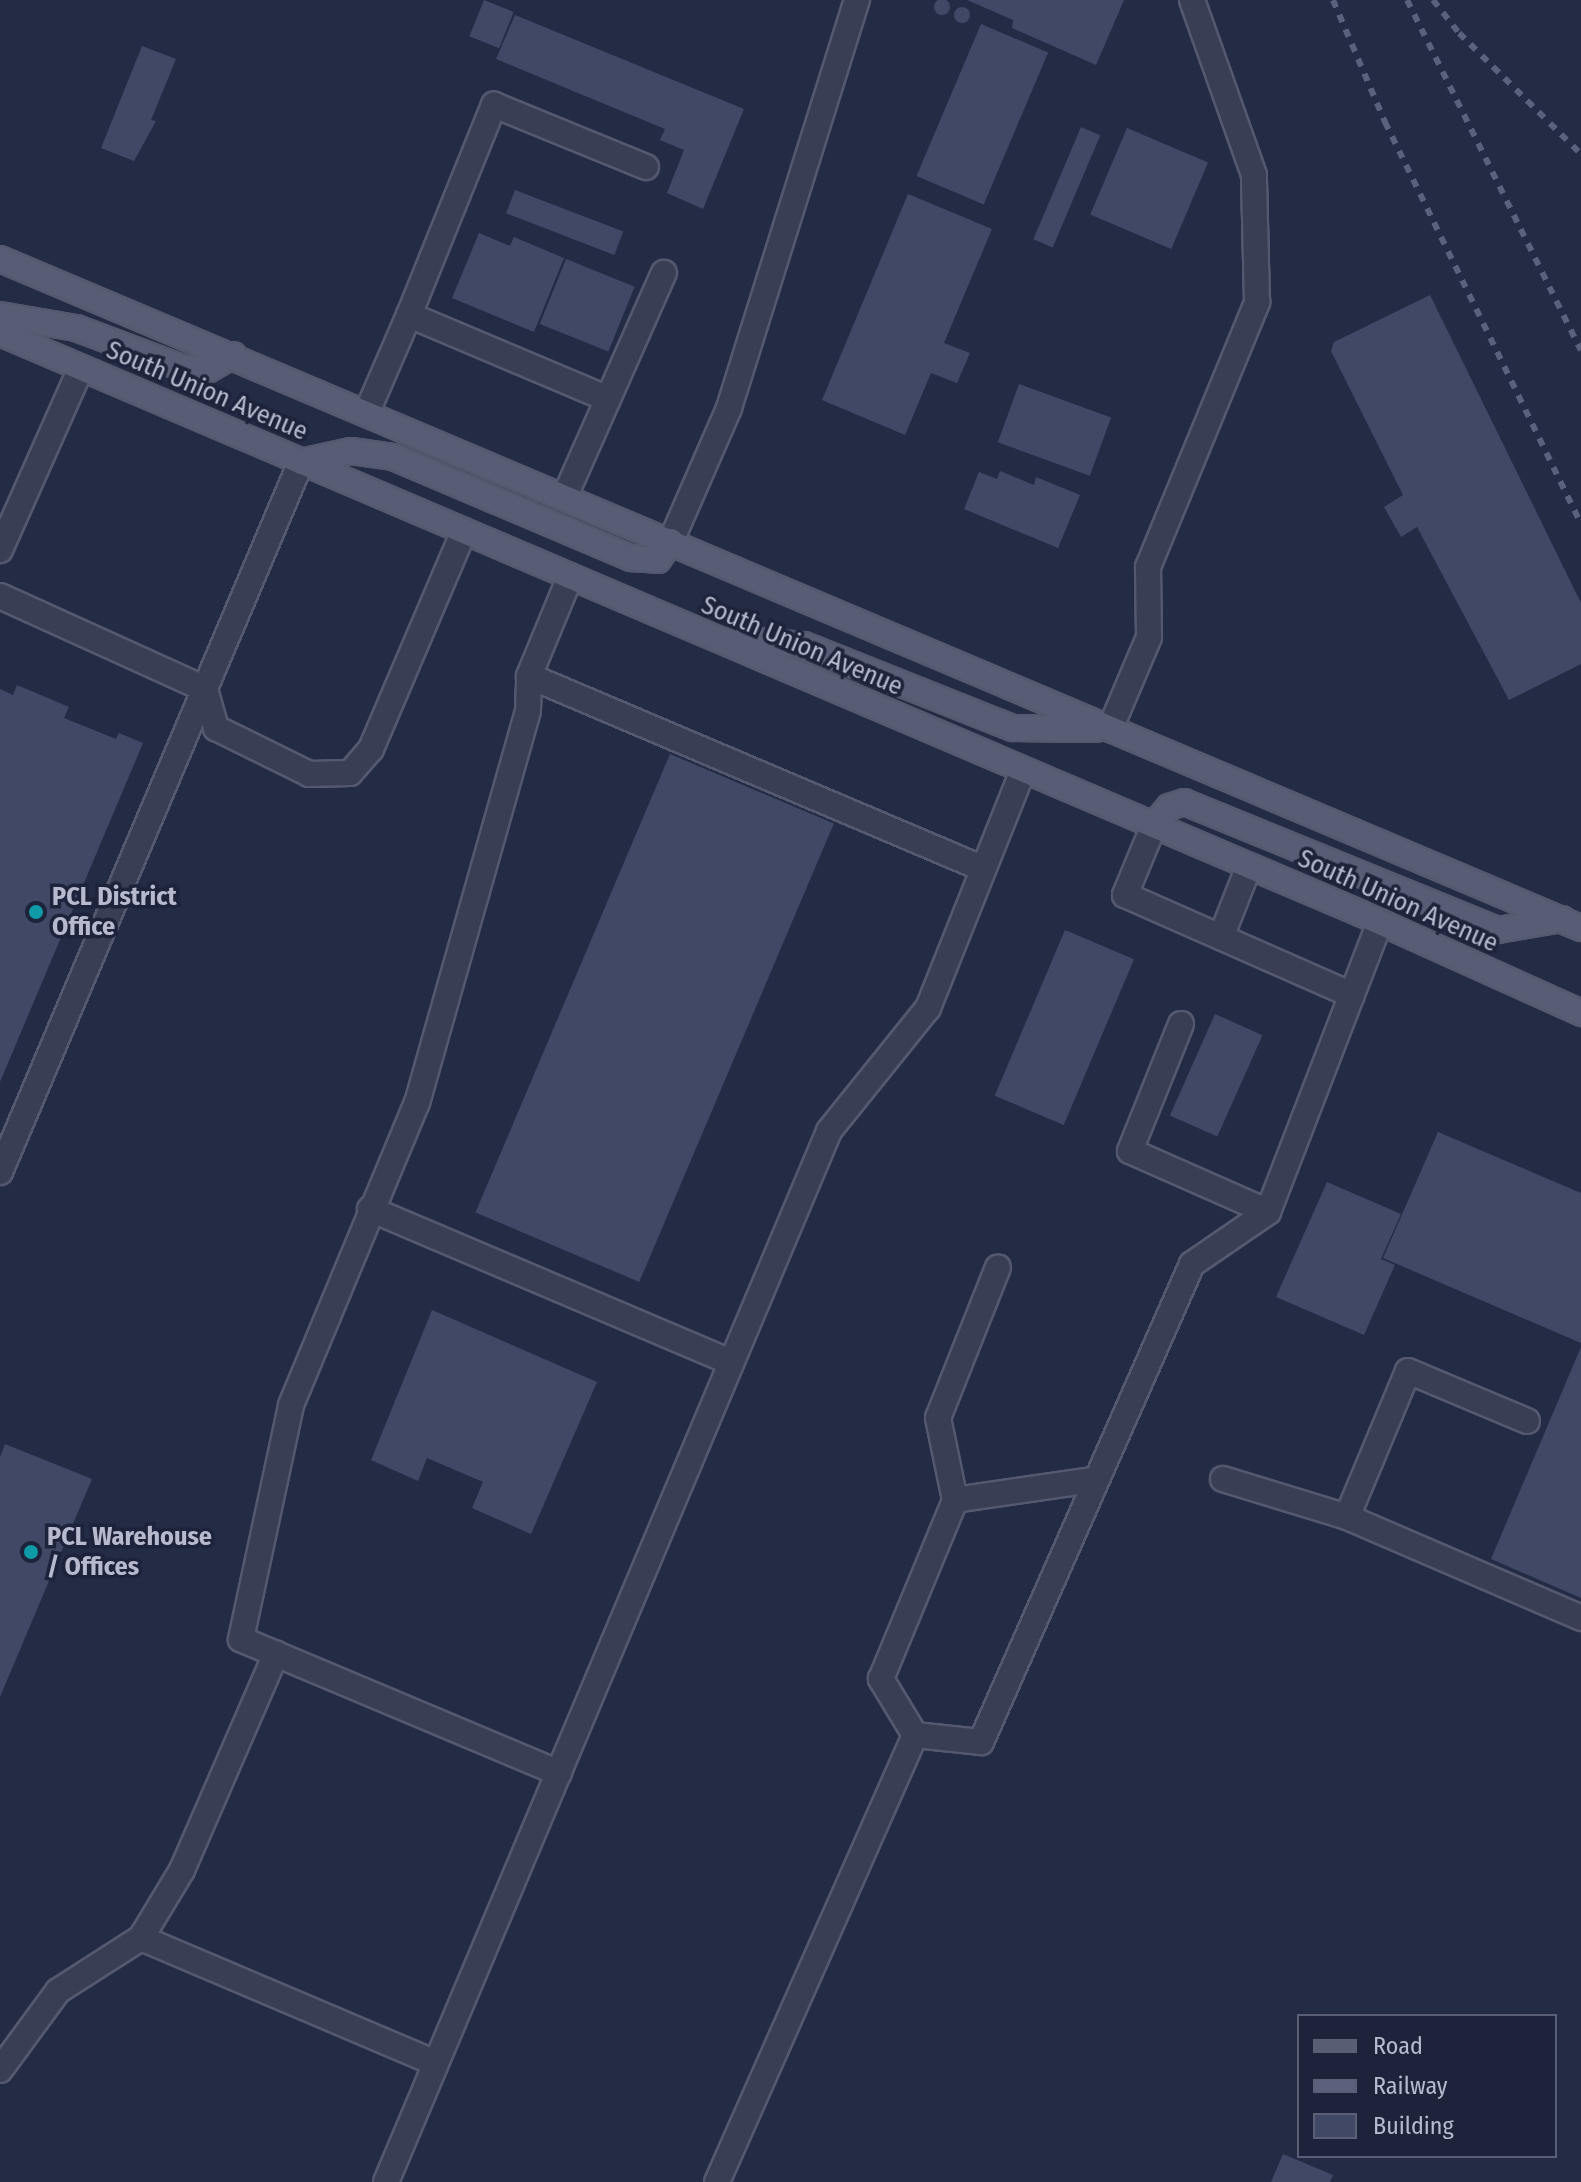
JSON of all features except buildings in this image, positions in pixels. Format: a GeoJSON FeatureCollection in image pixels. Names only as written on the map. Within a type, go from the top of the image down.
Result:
{"type":"FeatureCollection","features":[{"type":"Feature","properties":{"kind":"main road","name":"South Union Avenue"},"geometry":{"type":"LineString","coordinates":[[0,259],[233,355],[1571,924]]}},
{"type":"Feature","properties":{"kind":"main road"},"geometry":{"type":"LineString","coordinates":[[0,315],[76,328],[185,369],[209,369],[233,355]]}},
{"type":"Feature","properties":{"kind":"main road","name":"South Union Avenue"},"geometry":{"type":"LineString","coordinates":[[0,333],[1380,922],[1581,1013]]}},
{"type":"Feature","properties":{"kind":"main road"},"geometry":{"type":"LineString","coordinates":[[301,462],[351,451],[393,457],[631,558],[658,560],[671,541]]}},
{"type":"Feature","properties":{"kind":"main road"},"geometry":{"type":"LineString","coordinates":[[711,637],[804,645],[1013,728],[1110,729]]}},
{"type":"Feature","properties":{"kind":"main road"},"geometry":{"type":"LineString","coordinates":[[1154,825],[1169,807],[1184,802],[1498,930],[1571,924]]}},
{"type":"Feature","properties":{"kind":"lane"},"geometry":{"type":"LineString","coordinates":[[671,541],[729,408],[857,0]]}},
{"type":"Feature","properties":{"kind":"lane"},"geometry":{"type":"LineString","coordinates":[[1110,729],[1149,637],[1148,567],[1257,302],[1254,175],[1192,0]]}},
{"type":"Feature","properties":{"kind":"lane"},"geometry":{"type":"LineString","coordinates":[[367,412],[494,105],[646,167]]}},
{"type":"Feature","properties":{"kind":"lane"},"geometry":{"type":"LineString","coordinates":[[565,496],[664,273]]}},
{"type":"Feature","properties":{"kind":"lane"},"geometry":{"type":"LineString","coordinates":[[409,315],[608,399]]}},
{"type":"Feature","properties":{"kind":"lane"},"geometry":{"type":"LineString","coordinates":[[0,550],[81,368]]}},
{"type":"Feature","properties":{"kind":"lane"},"geometry":{"type":"LineString","coordinates":[[0,1172],[301,462]]}},
{"type":"Feature","properties":{"kind":"lane"},"geometry":{"type":"LineString","coordinates":[[0,596],[205,689],[216,728],[309,774],[350,773],[371,749],[464,531]]}},
{"type":"Feature","properties":{"kind":"lane"},"geometry":{"type":"LineString","coordinates":[[559,1773],[241,1639],[255,1555],[291,1405],[370,1209],[417,1103],[528,710],[529,676],[570,577]]}},
{"type":"Feature","properties":{"kind":"lane"},"geometry":{"type":"LineString","coordinates":[[529,676],[983,869]]}},
{"type":"Feature","properties":{"kind":"lane"},"geometry":{"type":"LineString","coordinates":[[386,2182],[829,1131],[928,1008],[1023,770]]}},
{"type":"Feature","properties":{"kind":"lane"},"geometry":{"type":"LineString","coordinates":[[1154,825],[1125,895],[1352,995]]}},
{"type":"Feature","properties":{"kind":"lane"},"geometry":{"type":"LineString","coordinates":[[1221,937],[1249,866]]}},
{"type":"Feature","properties":{"kind":"lane"},"geometry":{"type":"LineString","coordinates":[[915,1735],[981,1742],[1092,1480],[1192,1264],[1268,1212],[1380,922]]}},
{"type":"Feature","properties":{"kind":"lane"},"geometry":{"type":"LineString","coordinates":[[1181,1024],[1130,1151],[1268,1212]]}},
{"type":"Feature","properties":{"kind":"lane"},"geometry":{"type":"LineString","coordinates":[[370,1209],[731,1362]]}},
{"type":"Feature","properties":{"kind":"lane"},"geometry":{"type":"LineString","coordinates":[[915,1735],[881,1679],[955,1500],[938,1418],[998,1267]]}},
{"type":"Feature","properties":{"kind":"lane"},"geometry":{"type":"LineString","coordinates":[[1347,1517],[1408,1371],[1527,1421]]}},
{"type":"Feature","properties":{"kind":"lane"},"geometry":{"type":"LineString","coordinates":[[1223,1479],[1347,1517],[1581,1618]]}},
{"type":"Feature","properties":{"kind":"lane"},"geometry":{"type":"LineString","coordinates":[[955,1500],[1092,1480]]}},
{"type":"Feature","properties":{"kind":"lane"},"geometry":{"type":"LineString","coordinates":[[0,2070],[58,1991],[141,1938],[182,1870],[276,1654]]}},
{"type":"Feature","properties":{"kind":"lane"},"geometry":{"type":"LineString","coordinates":[[717,2182],[915,1735]]}},
{"type":"Feature","properties":{"kind":"lane"},"geometry":{"type":"LineString","coordinates":[[141,1938],[435,2063]]}},
{"type":"Feature","properties":{"kind":"railway"},"geometry":{"type":"LineString","coordinates":[[1333,0],[1385,122],[1581,524]]}},
{"type":"Feature","properties":{"kind":"railway"},"geometry":{"type":"LineString","coordinates":[[1407,0],[1581,350]]}},
{"type":"Feature","properties":{"kind":"railway"},"geometry":{"type":"LineString","coordinates":[[1433,0],[1459,33],[1581,154]]}},
{"type":"Feature","properties":{"kind":"place","name":"PCL District Office"},"geometry":{"type":"Point","coordinates":[36,912]}},
{"type":"Feature","properties":{"kind":"place","name":"PCL Warehouse / Offices"},"geometry":{"type":"Point","coordinates":[31,1552]}}]}
